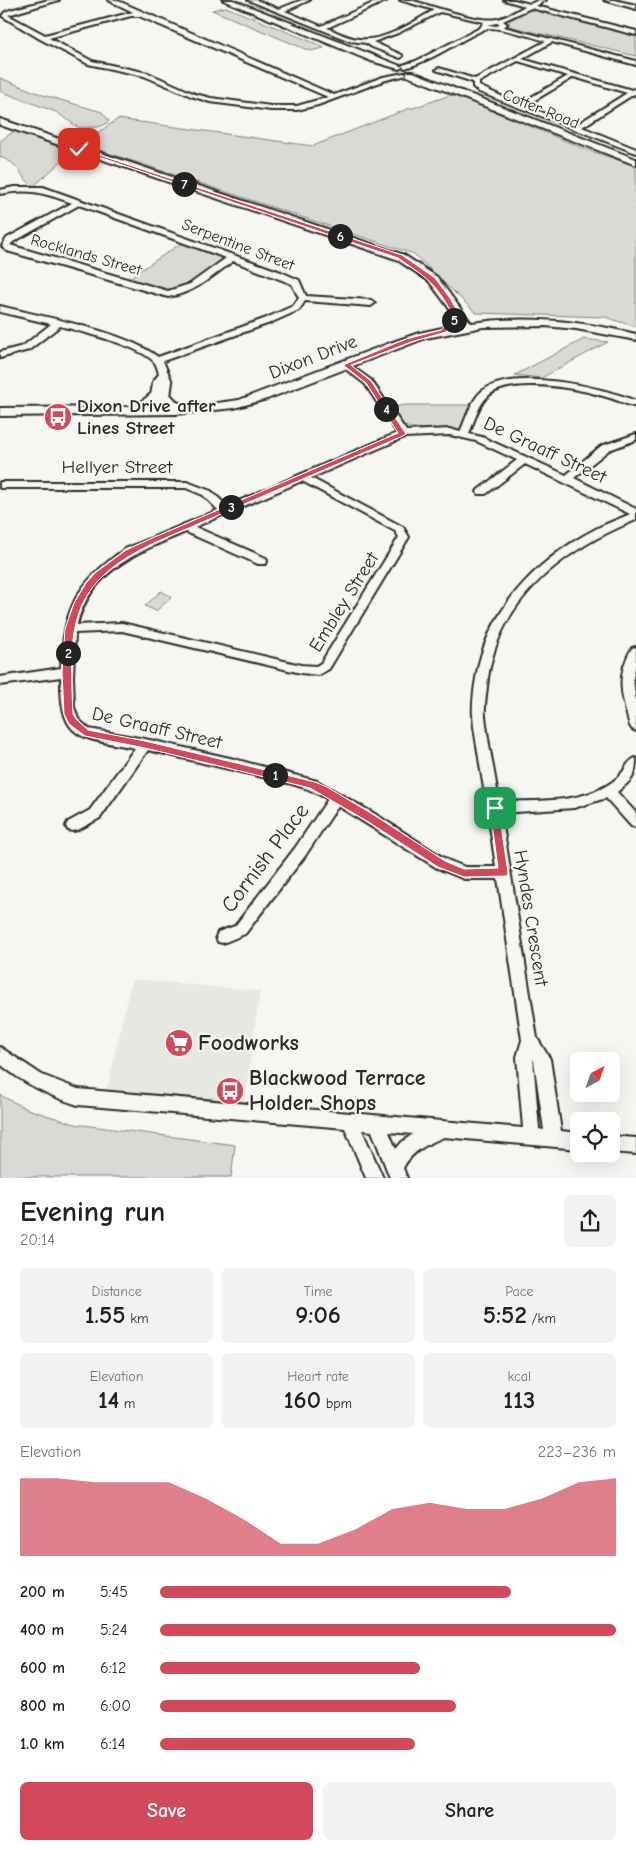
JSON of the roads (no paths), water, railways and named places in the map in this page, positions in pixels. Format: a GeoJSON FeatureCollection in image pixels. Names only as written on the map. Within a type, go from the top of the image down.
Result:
{"type":"FeatureCollection","features":[{"type":"Feature","properties":{"kind":"main road","name":"Cotter Road"},"geometry":{"type":"LineString","coordinates":[[226,0],[636,162]]}},
{"type":"Feature","properties":{"kind":"main road"},"geometry":{"type":"LineString","coordinates":[[0,122],[400,257],[433,279],[462,322]]}},
{"type":"Feature","properties":{"kind":"main road","name":"Dixon Drive"},"geometry":{"type":"LineString","coordinates":[[0,412],[158,411],[224,407],[255,400],[408,340],[444,331],[462,322],[485,325],[514,323],[562,325],[603,330],[636,337]]}},
{"type":"Feature","properties":{"kind":"main road"},"geometry":{"type":"LineString","coordinates":[[130,411],[160,395],[173,404],[187,410]]}},
{"type":"Feature","properties":{"kind":"street"},"geometry":{"type":"LineString","coordinates":[[56,0],[5,14],[6,17],[42,38],[90,63],[146,74],[203,98],[285,109],[310,106],[431,59],[501,24],[543,0]]}},
{"type":"Feature","properties":{"kind":"street"},"geometry":{"type":"LineString","coordinates":[[110,0],[333,97]]}},
{"type":"Feature","properties":{"kind":"street"},"geometry":{"type":"LineString","coordinates":[[251,0],[357,42],[376,41],[439,10]]}},
{"type":"Feature","properties":{"kind":"street"},"geometry":{"type":"LineString","coordinates":[[280,11],[307,0]]}},
{"type":"Feature","properties":{"kind":"street"},"geometry":{"type":"LineString","coordinates":[[321,28],[385,0]]}},
{"type":"Feature","properties":{"kind":"street"},"geometry":{"type":"LineString","coordinates":[[404,0],[486,24],[501,24],[513,30],[636,63]]}},
{"type":"Feature","properties":{"kind":"street"},"geometry":{"type":"LineString","coordinates":[[507,0],[636,33]]}},
{"type":"Feature","properties":{"kind":"street"},"geometry":{"type":"LineString","coordinates":[[606,0],[636,7]]}},
{"type":"Feature","properties":{"kind":"street"},"geometry":{"type":"LineString","coordinates":[[42,38],[131,14],[140,14]]}},
{"type":"Feature","properties":{"kind":"street"},"geometry":{"type":"LineString","coordinates":[[404,70],[486,24]]}},
{"type":"Feature","properties":{"kind":"street"},"geometry":{"type":"LineString","coordinates":[[439,70],[476,81],[552,40]]}},
{"type":"Feature","properties":{"kind":"street"},"geometry":{"type":"LineString","coordinates":[[370,42],[374,46],[400,56]]}},
{"type":"Feature","properties":{"kind":"street"},"geometry":{"type":"LineString","coordinates":[[517,59],[635,91]]}},
{"type":"Feature","properties":{"kind":"street"},"geometry":{"type":"LineString","coordinates":[[520,106],[574,75]]}},
{"type":"Feature","properties":{"kind":"street"},"geometry":{"type":"LineString","coordinates":[[476,81],[476,87],[481,91],[636,151]]}},
{"type":"Feature","properties":{"kind":"street"},"geometry":{"type":"LineString","coordinates":[[576,128],[635,91]]}},
{"type":"Feature","properties":{"kind":"street","name":"Serpentine Street"},"geometry":{"type":"LineString","coordinates":[[0,192],[14,189],[40,190],[232,257],[296,282],[303,298],[296,308],[267,321],[158,360]]}},
{"type":"Feature","properties":{"kind":"street","name":"Rocklands Street"},"geometry":{"type":"LineString","coordinates":[[78,202],[10,240],[6,246],[10,249],[168,294],[177,294],[186,290],[232,257]]}},
{"type":"Feature","properties":{"kind":"street"},"geometry":{"type":"LineString","coordinates":[[303,298],[370,303]]}},
{"type":"Feature","properties":{"kind":"street"},"geometry":{"type":"LineString","coordinates":[[0,309],[136,346],[146,351],[158,360],[161,367],[162,376],[158,382],[160,395],[158,411]]}},
{"type":"Feature","properties":{"kind":"street"},"geometry":{"type":"LineString","coordinates":[[0,355],[26,348],[57,324]]}},
{"type":"Feature","properties":{"kind":"street"},"geometry":{"type":"LineString","coordinates":[[346,365],[368,382],[402,434]]}},
{"type":"Feature","properties":{"kind":"street"},"geometry":{"type":"LineString","coordinates":[[464,434],[482,397],[499,387],[543,383],[570,385],[614,394],[636,404]]}},
{"type":"Feature","properties":{"kind":"street","name":"De Graaff Street"},"geometry":{"type":"LineString","coordinates":[[503,873],[464,873],[442,864],[323,790],[290,778],[145,744],[85,733],[78,728],[69,714],[67,672],[69,629],[78,603],[89,585],[98,575],[129,552],[402,434],[432,432],[464,434],[525,459],[636,514]]}},
{"type":"Feature","properties":{"kind":"street"},"geometry":{"type":"LineString","coordinates":[[567,479],[605,448],[636,436]]}},
{"type":"Feature","properties":{"kind":"street"},"geometry":{"type":"LineString","coordinates":[[482,492],[525,459]]}},
{"type":"Feature","properties":{"kind":"street","name":"Embley Street"},"geometry":{"type":"LineString","coordinates":[[69,629],[122,627],[301,669],[318,671],[325,666],[404,537],[399,529],[302,477]]}},
{"type":"Feature","properties":{"kind":"street","name":"Hellyer Street"},"geometry":{"type":"LineString","coordinates":[[0,485],[187,485],[207,493],[225,510]]}},
{"type":"Feature","properties":{"kind":"street","name":"Hyndes Crescent"},"geometry":{"type":"LineString","coordinates":[[554,1139],[542,1059],[530,1040],[503,873],[495,808],[479,716],[480,691],[489,650],[508,610],[529,582],[562,554],[593,534],[636,514]]}},
{"type":"Feature","properties":{"kind":"street"},"geometry":{"type":"LineString","coordinates":[[184,527],[262,561]]}},
{"type":"Feature","properties":{"kind":"street"},"geometry":{"type":"LineString","coordinates":[[636,651],[626,670],[626,688],[636,726]]}},
{"type":"Feature","properties":{"kind":"street"},"geometry":{"type":"LineString","coordinates":[[0,681],[67,672]]}},
{"type":"Feature","properties":{"kind":"street"},"geometry":{"type":"LineString","coordinates":[[73,826],[95,814],[145,744]]}},
{"type":"Feature","properties":{"kind":"street"},"geometry":{"type":"LineString","coordinates":[[495,808],[582,801],[609,792],[626,779],[636,763]]}},
{"type":"Feature","properties":{"kind":"street"},"geometry":{"type":"LineString","coordinates":[[609,792],[636,822]]}},
{"type":"Feature","properties":{"kind":"street","name":"Cornish Place"},"geometry":{"type":"LineString","coordinates":[[223,937],[240,930],[300,852],[336,798]]}},
{"type":"Feature","properties":{"kind":"street","name":"Hyndes Crescent"},"geometry":{"type":"LineString","coordinates":[[530,1040],[525,1057],[532,1137]]}},
{"type":"Feature","properties":{"kind":"street"},"geometry":{"type":"LineString","coordinates":[[0,1054],[25,1075],[38,1083],[78,1097],[570,1140]]}},
{"type":"Feature","properties":{"kind":"street"},"geometry":{"type":"LineString","coordinates":[[350,1122],[375,1178]]}},
{"type":"Feature","properties":{"kind":"street"},"geometry":{"type":"LineString","coordinates":[[377,1124],[397,1172]]}},
{"type":"Feature","properties":{"kind":"street"},"geometry":{"type":"LineString","coordinates":[[397,1172],[405,1148],[418,1140],[444,1130]]}},
{"type":"Feature","properties":{"kind":"street"},"geometry":{"type":"LineString","coordinates":[[620,1145],[636,1146]]}},
{"type":"Feature","properties":{"kind":"place","name":"Dixon Drive after Lines Street"},"geometry":{"type":"Point","coordinates":[58,417]}},
{"type":"Feature","properties":{"kind":"place","name":"Foodworks"},"geometry":{"type":"Point","coordinates":[179,1043]}},
{"type":"Feature","properties":{"kind":"place","name":"Blackwood Terrace Holder Shops"},"geometry":{"type":"Point","coordinates":[230,1091]}}]}
